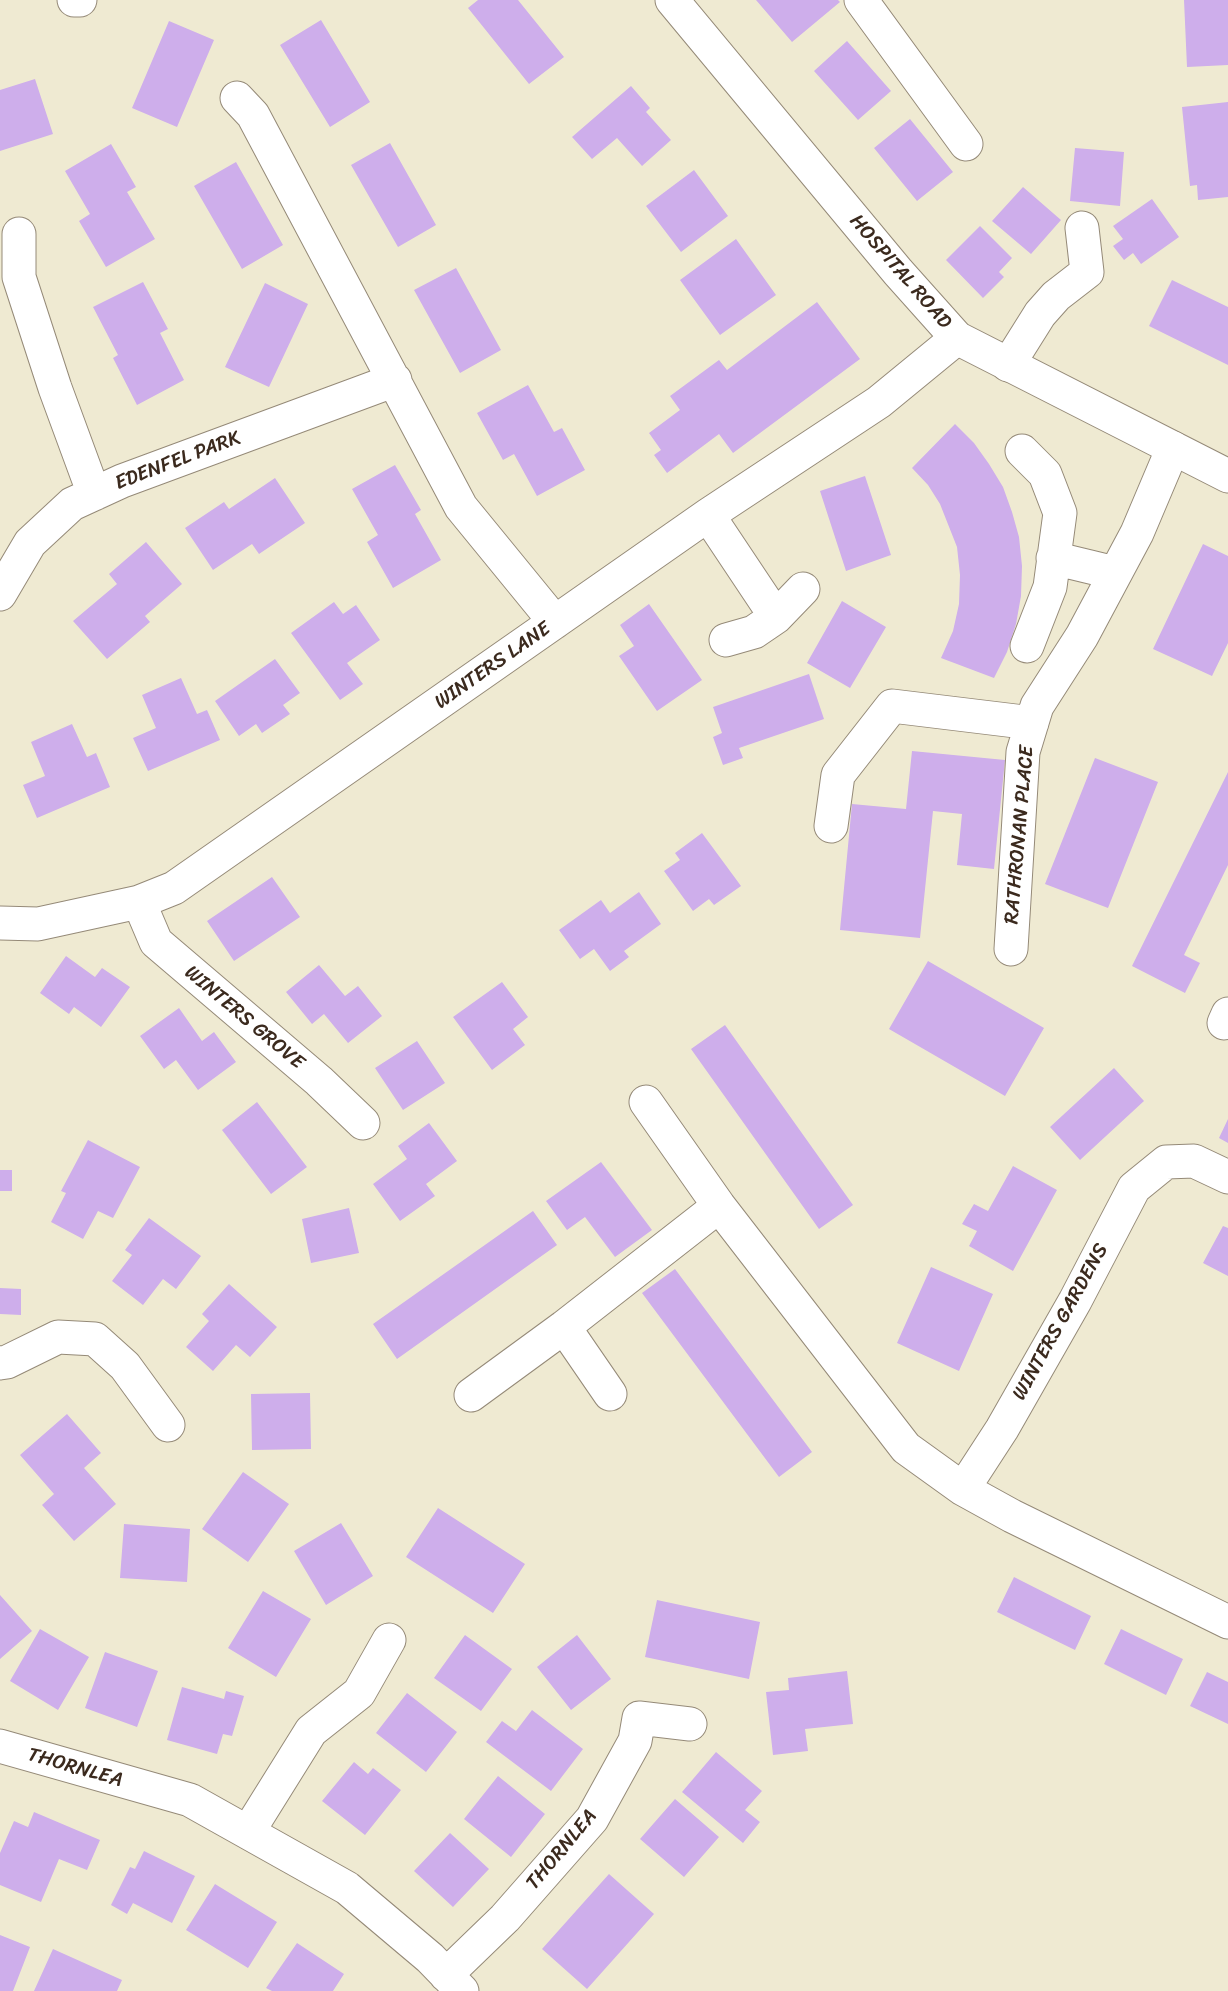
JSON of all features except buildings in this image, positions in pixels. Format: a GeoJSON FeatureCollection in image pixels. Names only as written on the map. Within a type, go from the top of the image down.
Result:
{"type":"FeatureCollection","features":[{"type":"Feature","properties":{"kind":"street"},"geometry":{"type":"LineString","coordinates":[[75,0],[80,0]]}},
{"type":"Feature","properties":{"kind":"street","name":"HOSPITAL ROAD"},"geometry":{"type":"LineString","coordinates":[[672,0],[898,272],[957,338],[1228,476]]}},
{"type":"Feature","properties":{"kind":"street"},"geometry":{"type":"LineString","coordinates":[[861,0],[966,144]]}},
{"type":"Feature","properties":{"kind":"street"},"geometry":{"type":"LineString","coordinates":[[237,98],[253,115],[461,507],[555,622]]}},
{"type":"Feature","properties":{"kind":"street"},"geometry":{"type":"LineString","coordinates":[[1008,365],[1040,314],[1056,296],[1087,272],[1082,228]]}},
{"type":"Feature","properties":{"kind":"street"},"geometry":{"type":"LineString","coordinates":[[19,234],[19,277],[55,388],[94,494]]}},
{"type":"Feature","properties":{"kind":"street","name":"WINTERS LANE"},"geometry":{"type":"LineString","coordinates":[[0,923],[38,924],[139,902],[174,888],[708,515],[879,402],[957,338]]}},
{"type":"Feature","properties":{"kind":"street","name":"EDENFEL PARK"},"geometry":{"type":"LineString","coordinates":[[0,594],[30,543],[72,504],[122,481],[395,380]]}},
{"type":"Feature","properties":{"kind":"street","name":"RATHRONAN PLACE"},"geometry":{"type":"LineString","coordinates":[[1011,949],[1023,752],[1037,706],[1082,636],[1116,573],[1137,533],[1173,448]]}},
{"type":"Feature","properties":{"kind":"street"},"geometry":{"type":"LineString","coordinates":[[1022,451],[1045,474],[1060,513],[1050,587],[1027,646]]}},
{"type":"Feature","properties":{"kind":"street"},"geometry":{"type":"LineString","coordinates":[[708,515],[776,618]]}},
{"type":"Feature","properties":{"kind":"street"},"geometry":{"type":"LineString","coordinates":[[1053,558],[1116,573]]}},
{"type":"Feature","properties":{"kind":"street"},"geometry":{"type":"LineString","coordinates":[[726,640],[754,632],[776,618],[803,589]]}},
{"type":"Feature","properties":{"kind":"street","name":"RATHRONAN PLACE"},"geometry":{"type":"LineString","coordinates":[[831,826],[838,775],[892,706],[1032,723]]}},
{"type":"Feature","properties":{"kind":"street","name":"WINTERS GROVE"},"geometry":{"type":"LineString","coordinates":[[139,902],[156,942],[319,1081],[363,1124]]}},
{"type":"Feature","properties":{"kind":"street"},"geometry":{"type":"LineString","coordinates":[[646,1102],[719,1206],[906,1448],[963,1489],[1012,1516],[1228,1622]]}},
{"type":"Feature","properties":{"kind":"street","name":"WINTERS GARDENS"},"geometry":{"type":"LineString","coordinates":[[963,1489],[1002,1429],[1075,1301],[1134,1188],[1166,1162],[1194,1161],[1228,1177]]}},
{"type":"Feature","properties":{"kind":"street"},"geometry":{"type":"LineString","coordinates":[[471,1395],[719,1206]]}},
{"type":"Feature","properties":{"kind":"street"},"geometry":{"type":"LineString","coordinates":[[564,1326],[610,1394]]}},
{"type":"Feature","properties":{"kind":"street"},"geometry":{"type":"LineString","coordinates":[[0,1363],[7,1362],[58,1337],[95,1339],[125,1366],[168,1425]]}},
{"type":"Feature","properties":{"kind":"street"},"geometry":{"type":"LineString","coordinates":[[249,1832],[311,1731],[359,1693],[388,1640]]}},
{"type":"Feature","properties":{"kind":"street","name":"THORNLEA"},"geometry":{"type":"LineString","coordinates":[[0,1746],[190,1800],[347,1888],[430,1958],[454,1983],[505,1918],[592,1819],[635,1741],[639,1718],[690,1724]]}}]}
